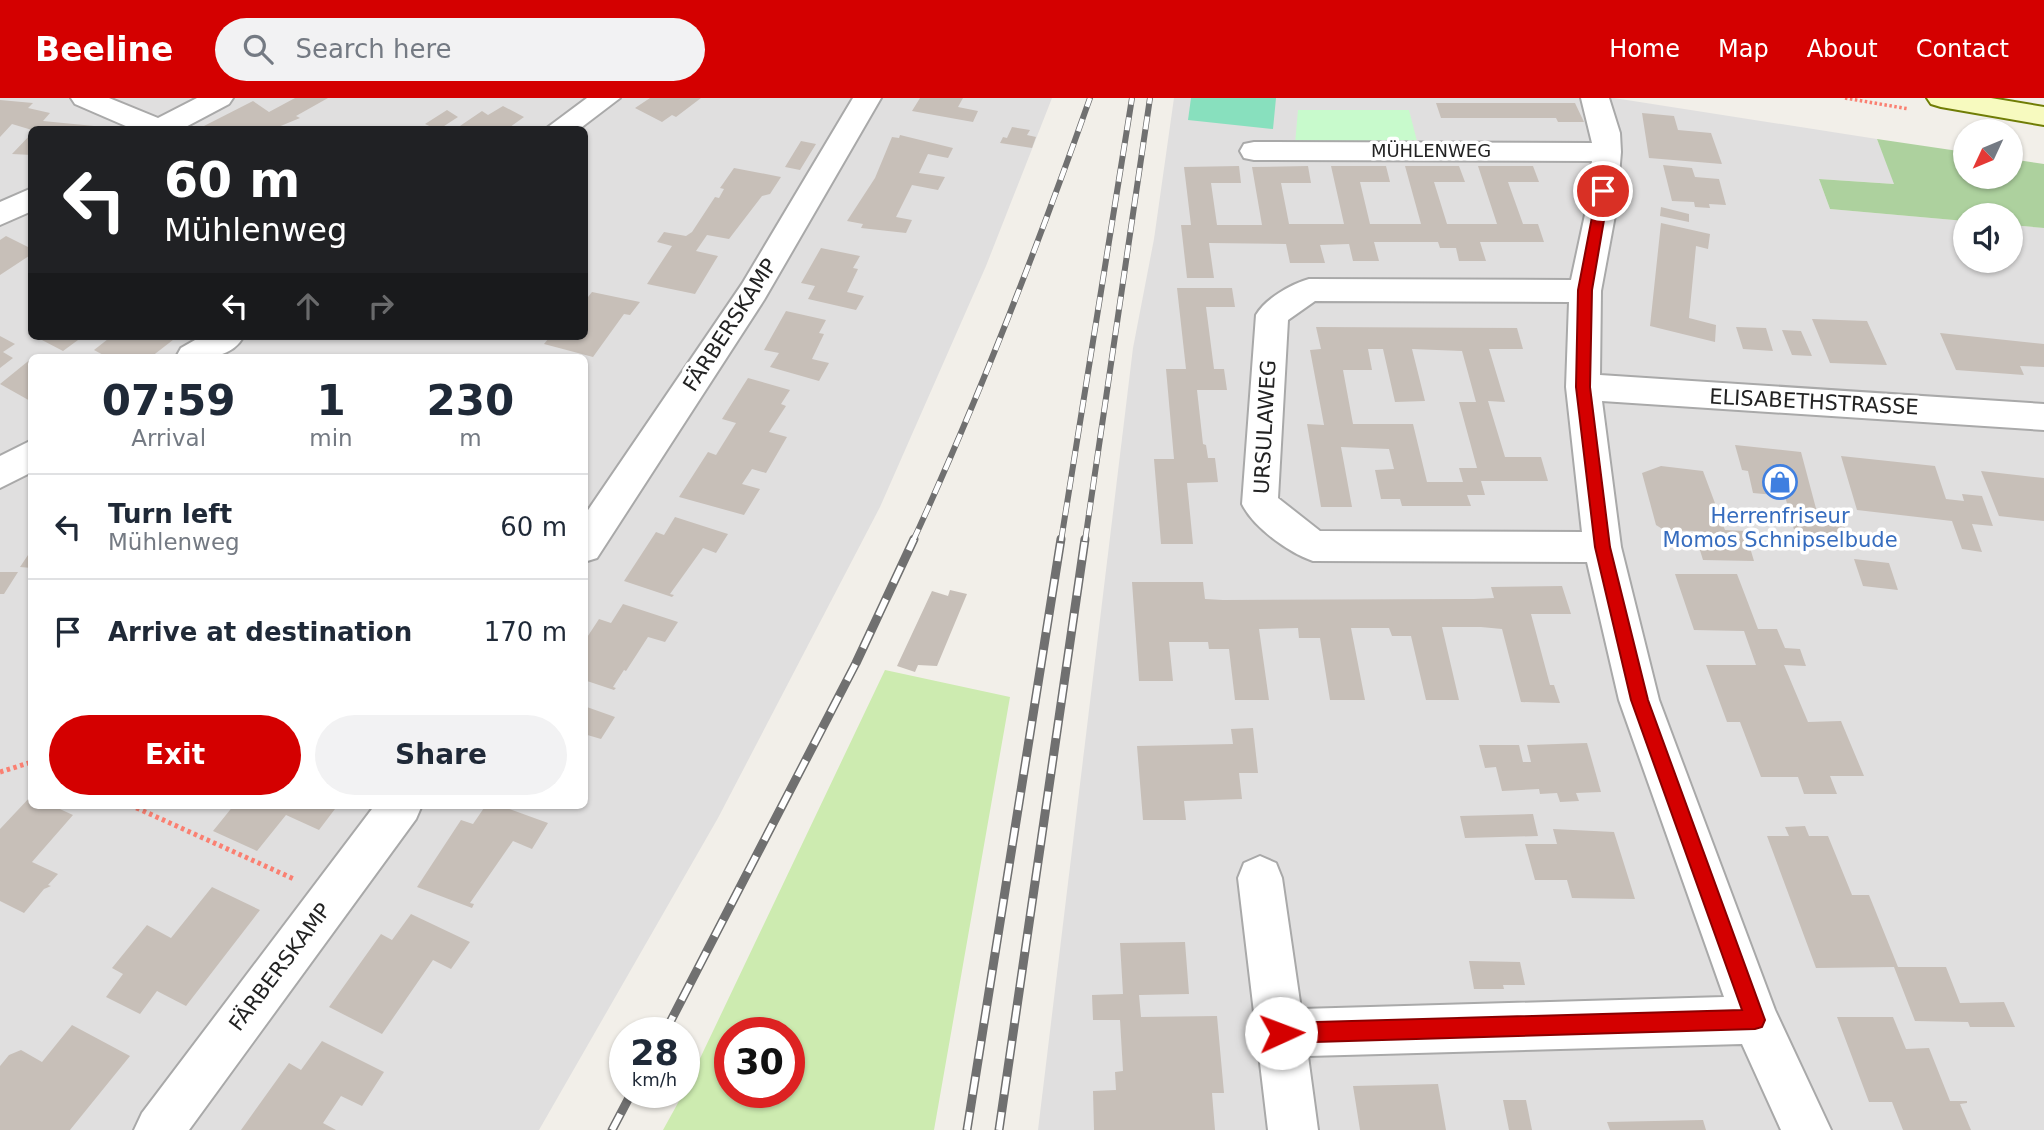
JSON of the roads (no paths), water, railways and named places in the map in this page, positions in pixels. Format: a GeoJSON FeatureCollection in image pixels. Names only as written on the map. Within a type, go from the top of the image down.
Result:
{"type":"FeatureCollection","features":[{"type":"Feature","properties":{"kind":"street"},"geometry":{"type":"LineString","coordinates":[[85,98],[150,126]]}},
{"type":"Feature","properties":{"kind":"street"},"geometry":{"type":"LineString","coordinates":[[166,126],[219,98]]}},
{"type":"Feature","properties":{"kind":"street"},"geometry":{"type":"LineString","coordinates":[[564,126],[606,98]]}},
{"type":"Feature","properties":{"kind":"street","name":"FÄRBERSKAMP"},"geometry":{"type":"LineString","coordinates":[[588,541],[753,292],[867,98]]}},
{"type":"Feature","properties":{"kind":"street"},"geometry":{"type":"LineString","coordinates":[[1595,98],[1606,133],[1607,152],[1601,210],[1585,290],[1583,387],[1602,547],[1639,700],[1755,1020],[1806,1130]]}},
{"type":"Feature","properties":{"kind":"street"},"geometry":{"type":"LineString","coordinates":[[1941,98],[2044,116]]}},
{"type":"Feature","properties":{"kind":"street","name":"MÜHLENWEG"},"geometry":{"type":"LineString","coordinates":[[1254,151],[1607,152]]}},
{"type":"Feature","properties":{"kind":"street"},"geometry":{"type":"LineString","coordinates":[[0,215],[28,200]]}},
{"type":"Feature","properties":{"kind":"street","name":"URSULAWEG"},"geometry":{"type":"LineString","coordinates":[[1585,290],[1309,290],[1272,315],[1260,504],[1313,546],[1602,547]]}},
{"type":"Feature","properties":{"kind":"street"},"geometry":{"type":"LineString","coordinates":[[198,354],[221,340]]}},
{"type":"Feature","properties":{"kind":"street","name":"ELISABETHSTRASSE"},"geometry":{"type":"LineString","coordinates":[[1583,387],[2044,417]]}},
{"type":"Feature","properties":{"kind":"street","name":"FÄRBERSKAMP"},"geometry":{"type":"LineString","coordinates":[[159,1130],[398,809]]}},
{"type":"Feature","properties":{"kind":"street"},"geometry":{"type":"LineString","coordinates":[[1260,878],[1293,1130]]}},
{"type":"Feature","properties":{"kind":"street"},"geometry":{"type":"LineString","coordinates":[[1281,1033],[1755,1020]]}},
{"type":"Feature","properties":{"kind":"railway"},"geometry":{"type":"LineString","coordinates":[[913,541],[1007,321],[1090,98]]}},
{"type":"Feature","properties":{"kind":"railway"},"geometry":{"type":"LineString","coordinates":[[1061,541],[1132,98]]}},
{"type":"Feature","properties":{"kind":"railway"},"geometry":{"type":"LineString","coordinates":[[1085,541],[1150,98]]}},
{"type":"Feature","properties":{"kind":"railway"},"geometry":{"type":"LineString","coordinates":[[673,1017],[856,663],[914,539]]}},
{"type":"Feature","properties":{"kind":"railway"},"geometry":{"type":"LineString","coordinates":[[967,1130],[1061,539]]}},
{"type":"Feature","properties":{"kind":"railway"},"geometry":{"type":"LineString","coordinates":[[999,1130],[1085,539]]}},
{"type":"Feature","properties":{"kind":"railway"},"geometry":{"type":"LineString","coordinates":[[612,1130],[624,1108]]}},
{"type":"Feature","properties":{"kind":"place","name":"Herrenfriseur Momos Schnipselbude"},"geometry":{"type":"Point","coordinates":[1780,482]}}]}
